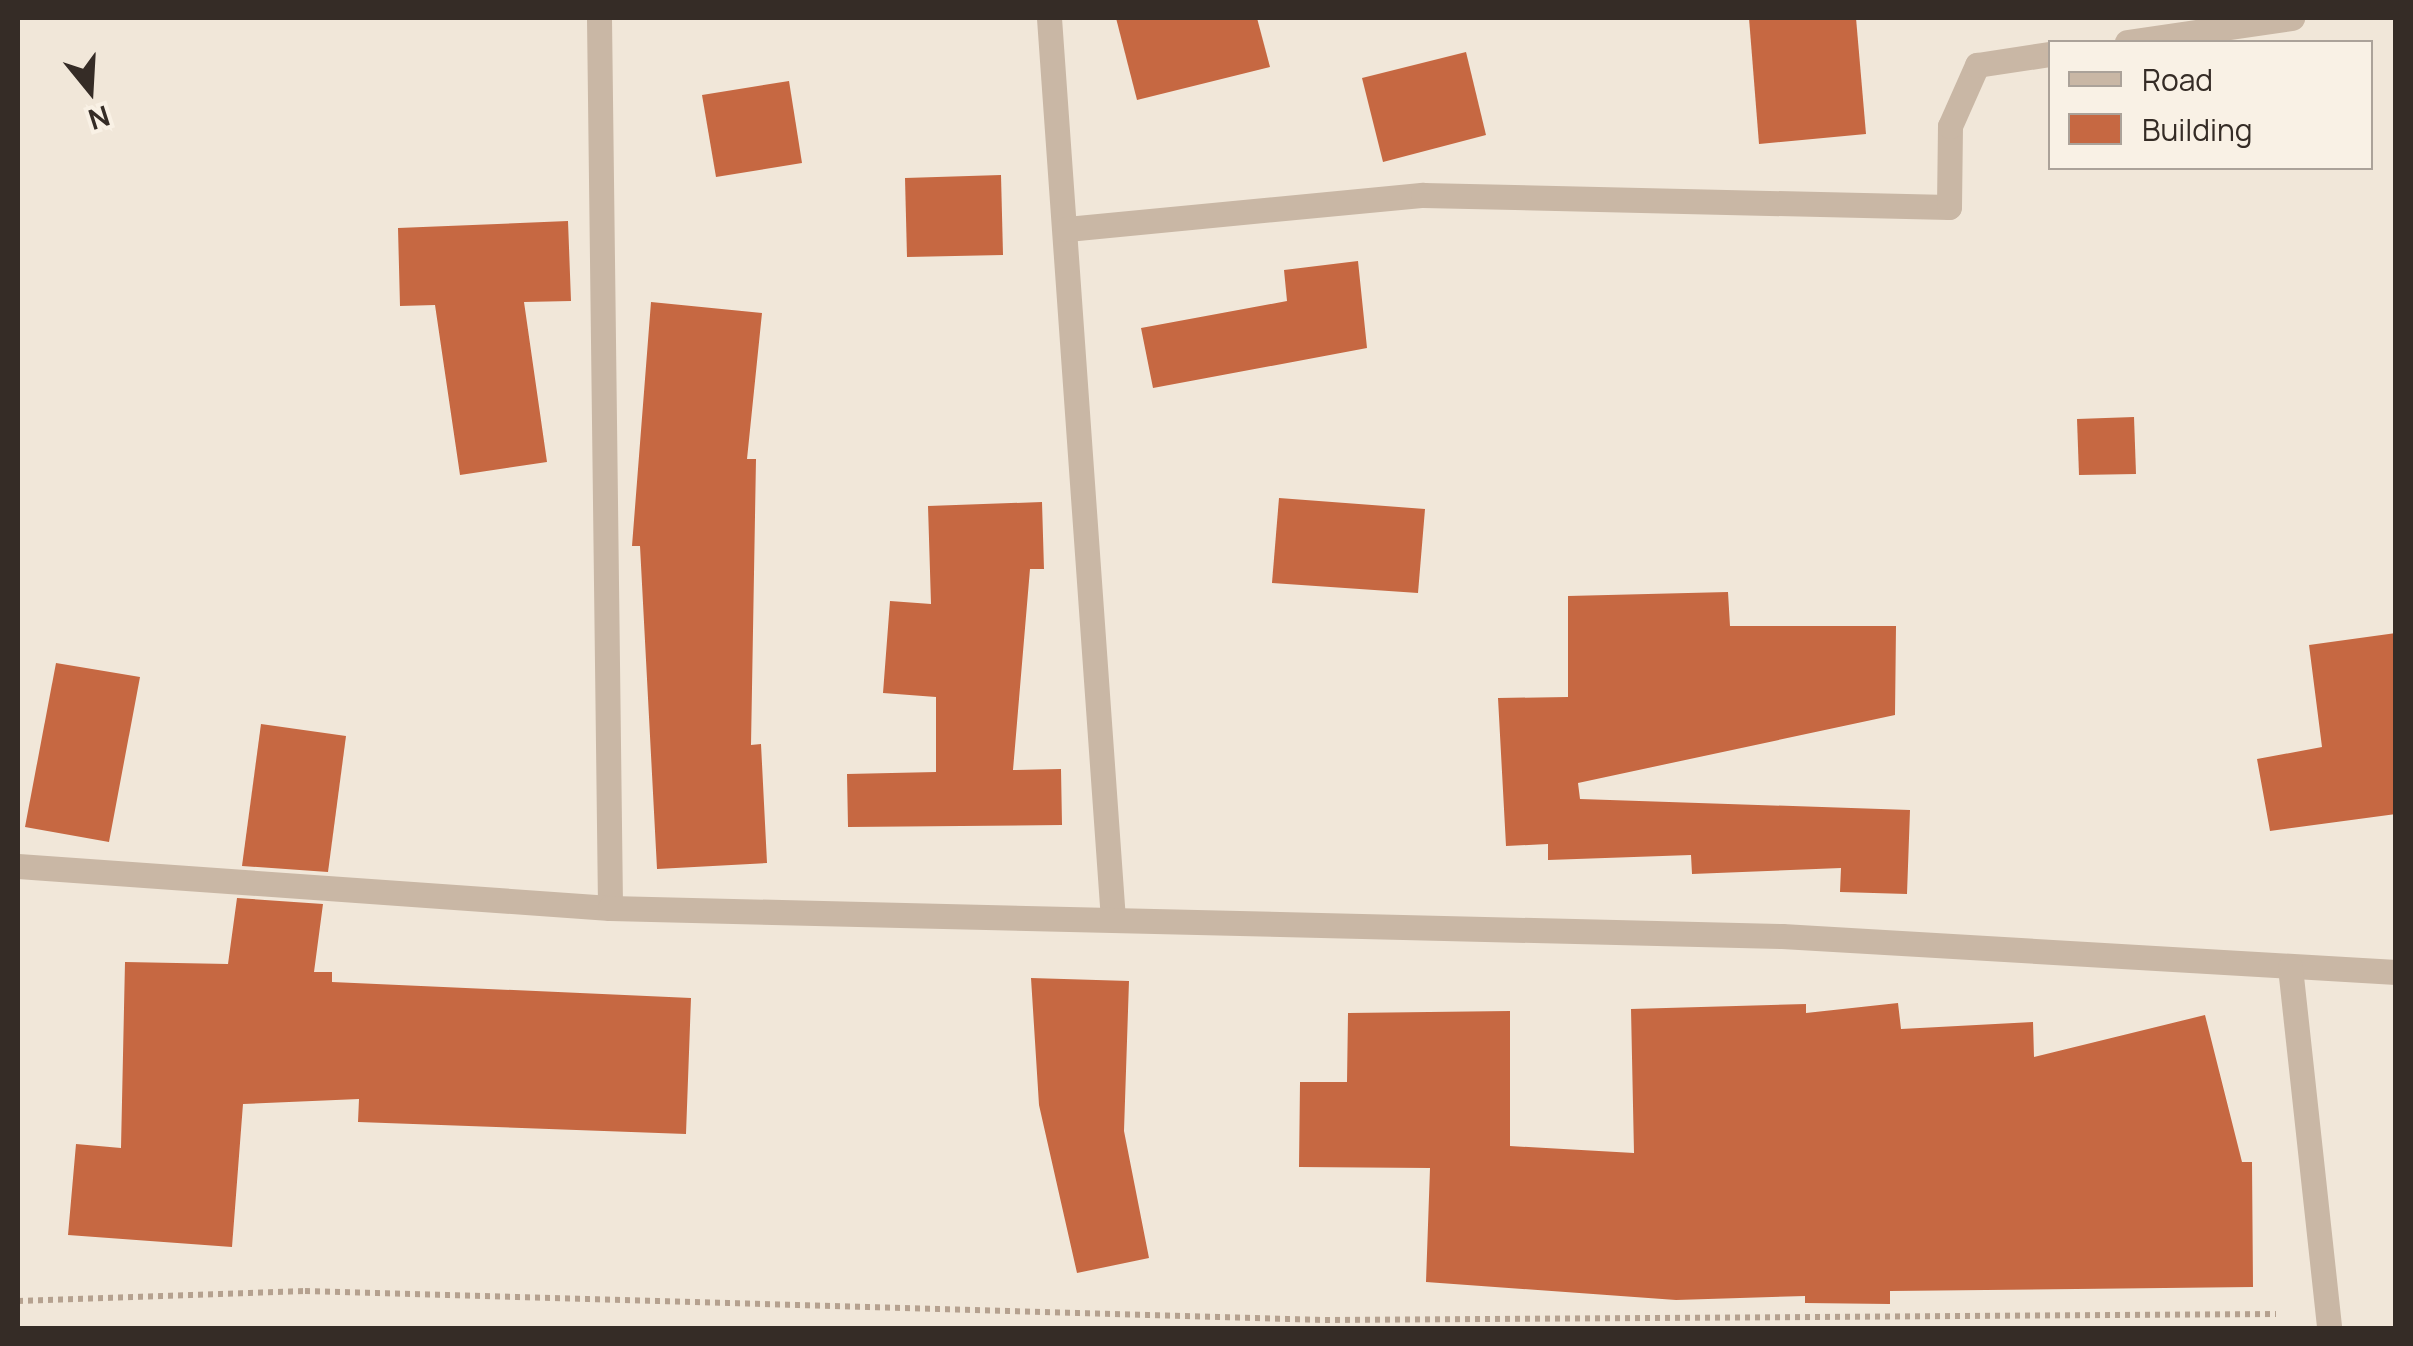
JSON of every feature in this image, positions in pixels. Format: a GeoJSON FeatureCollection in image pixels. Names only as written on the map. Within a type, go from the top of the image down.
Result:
{"type":"FeatureCollection","features":[{"type":"Feature","properties":{"kind":"street"},"geometry":{"type":"LineString","coordinates":[[600,18],[610,908]]}},
{"type":"Feature","properties":{"kind":"street"},"geometry":{"type":"LineString","coordinates":[[1048,18],[1112,918]]}},
{"type":"Feature","properties":{"kind":"street"},"geometry":{"type":"LineString","coordinates":[[2141,40],[2292,18]]}},
{"type":"Feature","properties":{"kind":"street"},"geometry":{"type":"LineString","coordinates":[[1066,229],[1423,195],[1949,207],[1950,126],[1977,65],[2048,54]]}},
{"type":"Feature","properties":{"kind":"street"},"geometry":{"type":"LineString","coordinates":[[18,866],[610,908],[1782,936],[2396,972]]}},
{"type":"Feature","properties":{"kind":"street"},"geometry":{"type":"LineString","coordinates":[[2290,966],[2328,1321]]}},
{"type":"Feature","properties":{"kind":"path"},"geometry":{"type":"LineString","coordinates":[[18,1301],[304,1291],[1324,1320],[2328,1321]]}},
{"type":"Feature","properties":{"kind":"building"},"geometry":{"type":"Polygon","coordinates":[[[1116,18],[1257,18],[1270,67],[1137,100],[1116,18]]]}},
{"type":"Feature","properties":{"kind":"building"},"geometry":{"type":"Polygon","coordinates":[[[1749,18],[1856,18],[1866,134],[1759,144],[1749,18]]]}},
{"type":"Feature","properties":{"kind":"building"},"geometry":{"type":"Polygon","coordinates":[[[1466,52],[1486,135],[1383,162],[1362,78],[1466,52]]]}},
{"type":"Feature","properties":{"kind":"building"},"geometry":{"type":"Polygon","coordinates":[[[789,81],[802,163],[716,177],[702,95],[789,81]]]}},
{"type":"Feature","properties":{"kind":"building"},"geometry":{"type":"Polygon","coordinates":[[[1001,175],[1003,255],[907,257],[905,178],[1001,175]]]}},
{"type":"Feature","properties":{"kind":"building"},"geometry":{"type":"Polygon","coordinates":[[[568,221],[571,301],[524,302],[547,462],[460,475],[435,305],[400,306],[398,228],[568,221]]]}},
{"type":"Feature","properties":{"kind":"building"},"geometry":{"type":"Polygon","coordinates":[[[1358,261],[1367,348],[1153,388],[1141,328],[1287,301],[1284,270],[1358,261]]]}},
{"type":"Feature","properties":{"kind":"building"},"geometry":{"type":"Polygon","coordinates":[[[651,302],[762,313],[747,459],[756,459],[751,745],[761,744],[767,863],[657,869],[640,546],[632,546],[651,302]]]}},
{"type":"Feature","properties":{"kind":"building"},"geometry":{"type":"Polygon","coordinates":[[[2134,417],[2136,474],[2079,475],[2077,419],[2134,417]]]}},
{"type":"Feature","properties":{"kind":"building"},"geometry":{"type":"Polygon","coordinates":[[[1279,498],[1425,509],[1418,593],[1272,583],[1279,498]]]}},
{"type":"Feature","properties":{"kind":"building"},"geometry":{"type":"Polygon","coordinates":[[[1042,502],[1044,569],[1030,569],[1013,770],[1061,769],[1062,825],[848,827],[847,774],[936,772],[936,697],[883,693],[890,601],[931,604],[928,506],[1042,502]]]}},
{"type":"Feature","properties":{"kind":"building"},"geometry":{"type":"Polygon","coordinates":[[[1728,592],[1730,626],[1896,626],[1895,715],[1578,783],[1580,799],[1910,810],[1907,894],[1840,892],[1841,868],[1692,874],[1691,855],[1548,860],[1548,844],[1506,846],[1498,698],[1568,697],[1568,596],[1728,592]]]}},
{"type":"Feature","properties":{"kind":"building"},"geometry":{"type":"Polygon","coordinates":[[[2396,633],[2396,814],[2270,831],[2257,759],[2322,747],[2309,645],[2396,633]]]}},
{"type":"Feature","properties":{"kind":"building"},"geometry":{"type":"Polygon","coordinates":[[[56,663],[140,677],[109,842],[25,827],[56,663]]]}},
{"type":"Feature","properties":{"kind":"building"},"geometry":{"type":"Polygon","coordinates":[[[261,724],[346,736],[328,872],[242,866],[261,724]]]}},
{"type":"Feature","properties":{"kind":"building"},"geometry":{"type":"Polygon","coordinates":[[[237,898],[323,904],[314,972],[332,972],[332,982],[691,998],[686,1134],[358,1122],[359,1099],[243,1104],[232,1247],[68,1235],[76,1144],[121,1148],[125,962],[228,964],[237,898]]]}},
{"type":"Feature","properties":{"kind":"building"},"geometry":{"type":"Polygon","coordinates":[[[1031,978],[1129,981],[1124,1131],[1149,1258],[1077,1273],[1039,1105],[1031,978]]]}},
{"type":"Feature","properties":{"kind":"building"},"geometry":{"type":"Polygon","coordinates":[[[1898,1003],[1901,1029],[2033,1022],[2034,1057],[2205,1015],[2242,1162],[2252,1162],[2253,1287],[1890,1291],[1890,1304],[1805,1303],[1805,1296],[1676,1300],[1426,1282],[1430,1168],[1299,1167],[1300,1082],[1347,1082],[1348,1013],[1510,1011],[1510,1146],[1634,1153],[1631,1009],[1806,1004],[1806,1013],[1898,1003]]]}}]}
